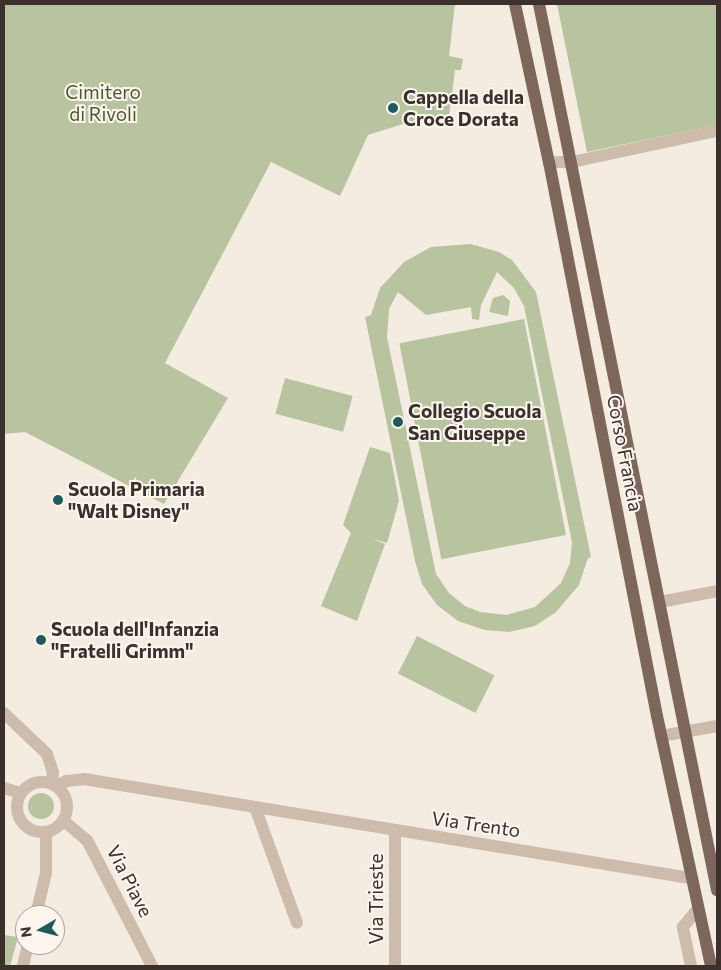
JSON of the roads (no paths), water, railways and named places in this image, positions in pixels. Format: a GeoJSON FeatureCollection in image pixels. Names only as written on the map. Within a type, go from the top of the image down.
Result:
{"type":"FeatureCollection","features":[{"type":"Feature","properties":{"kind":"main road","name":"Corso Francia"},"geometry":{"type":"LineString","coordinates":[[515,4],[549,162],[661,736],[710,966]]}},
{"type":"Feature","properties":{"kind":"main road","name":"Corso Francia"},"geometry":{"type":"LineString","coordinates":[[540,4],[717,890]]}},
{"type":"Feature","properties":{"kind":"street"},"geometry":{"type":"LineString","coordinates":[[549,162],[572,162],[717,132]]}},
{"type":"Feature","properties":{"kind":"street"},"geometry":{"type":"LineString","coordinates":[[660,602],[717,592]]}},
{"type":"Feature","properties":{"kind":"street"},"geometry":{"type":"LineString","coordinates":[[4,713],[47,754],[53,772],[54,785],[66,800],[64,821],[46,833],[30,830],[18,817],[17,801],[20,793],[32,784],[54,785]]}},
{"type":"Feature","properties":{"kind":"street"},"geometry":{"type":"LineString","coordinates":[[661,736],[717,726]]}},
{"type":"Feature","properties":{"kind":"street","name":"Via Trento"},"geometry":{"type":"LineString","coordinates":[[54,785],[84,778],[255,808],[690,878]]}},
{"type":"Feature","properties":{"kind":"street"},"geometry":{"type":"LineString","coordinates":[[4,788],[20,793]]}},
{"type":"Feature","properties":{"kind":"street"},"geometry":{"type":"LineString","coordinates":[[255,808],[297,923]]}},
{"type":"Feature","properties":{"kind":"street","name":"Via Piave"},"geometry":{"type":"LineString","coordinates":[[64,821],[87,840],[152,966]]}},
{"type":"Feature","properties":{"kind":"street","name":"Via Trieste"},"geometry":{"type":"LineString","coordinates":[[395,831],[395,966]]}},
{"type":"Feature","properties":{"kind":"street"},"geometry":{"type":"LineString","coordinates":[[38,905],[46,873],[46,833]]}},
{"type":"Feature","properties":{"kind":"street"},"geometry":{"type":"LineString","coordinates":[[691,966],[683,927],[697,910]]}},
{"type":"Feature","properties":{"kind":"place","name":"Cappella della Croce Dorata"},"geometry":{"type":"Point","coordinates":[393,108]}},
{"type":"Feature","properties":{"kind":"place","name":"Collegio Scuola San Giuseppe"},"geometry":{"type":"Point","coordinates":[398,422]}},
{"type":"Feature","properties":{"kind":"place","name":"Scuola Primaria \"Walt Disney\""},"geometry":{"type":"Point","coordinates":[58,500]}},
{"type":"Feature","properties":{"kind":"place","name":"Scuola dell'Infanzia \"Fratelli Grimm\""},"geometry":{"type":"Point","coordinates":[41,640]}},
{"type":"Feature","properties":{"kind":"park label","name":"Cimitero di Rivoli"},"geometry":{"type":"Point","coordinates":[103,103]}}]}
